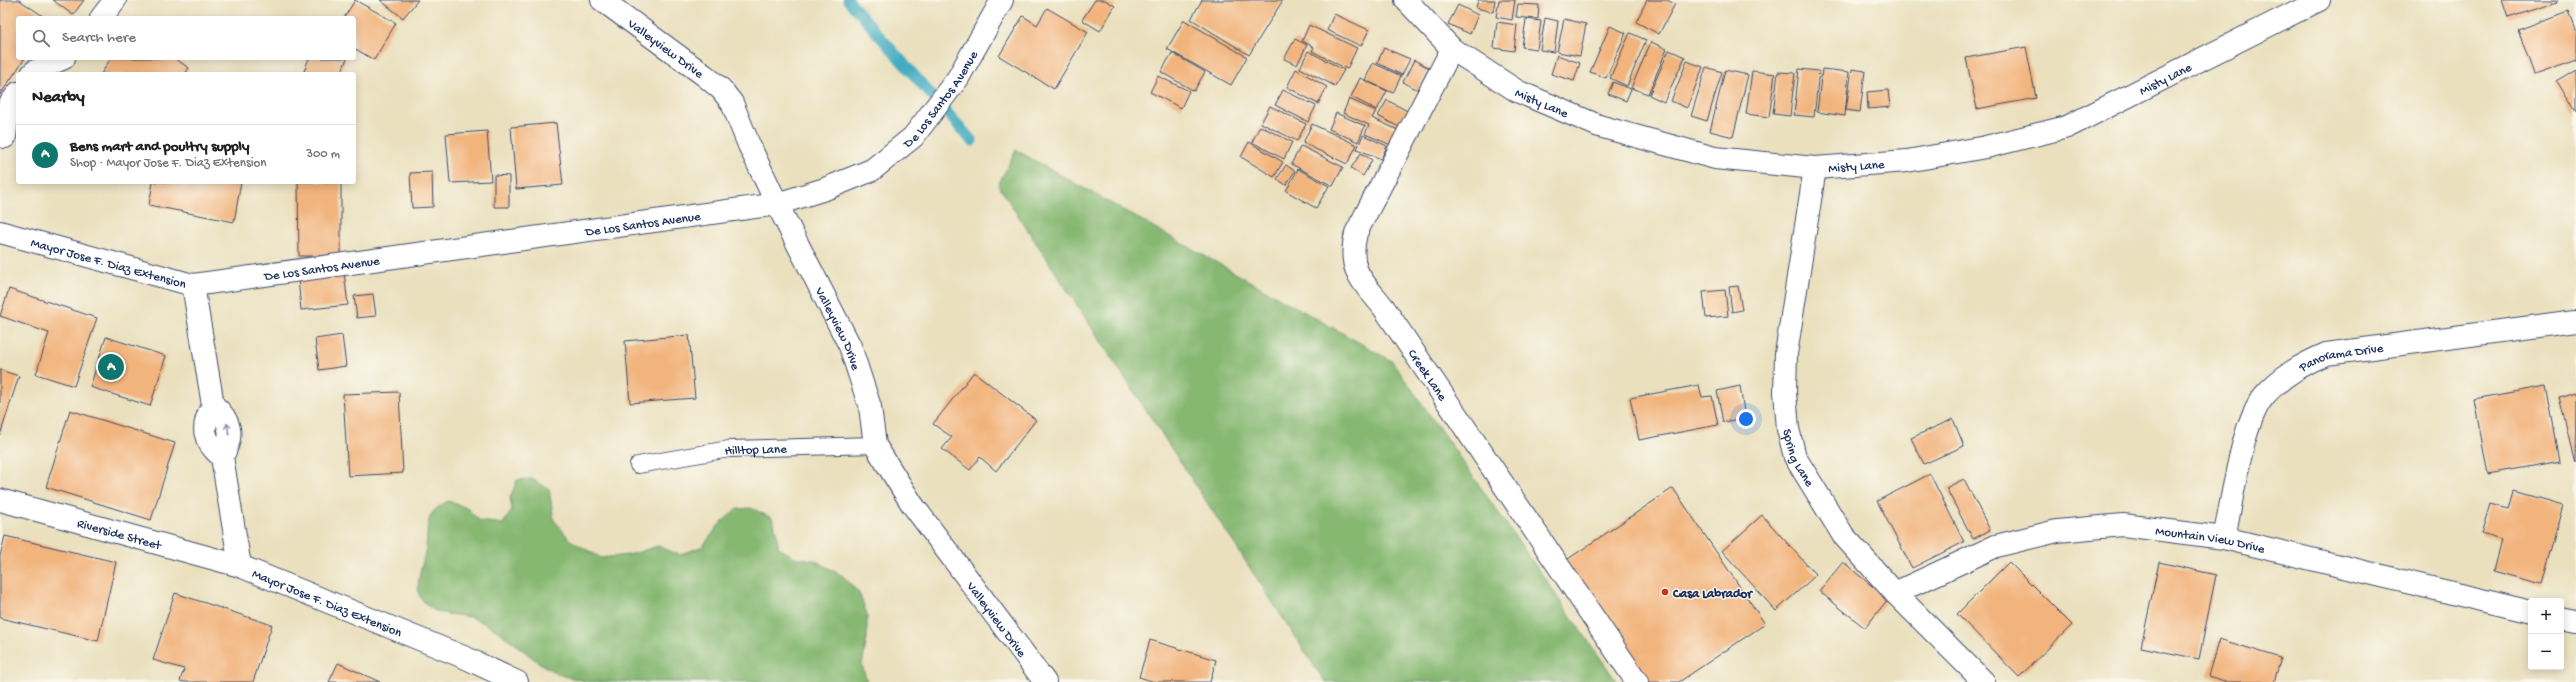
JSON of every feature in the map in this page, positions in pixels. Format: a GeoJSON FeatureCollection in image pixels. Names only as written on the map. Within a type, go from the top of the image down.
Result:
{"type":"FeatureCollection","features":[{"type":"Feature","properties":{"kind":"street"},"geometry":{"type":"LineString","coordinates":[[102,16],[115,0]]}},
{"type":"Feature","properties":{"kind":"street","name":"Valleyview Drive"},"geometry":{"type":"LineString","coordinates":[[602,0],[721,89],[732,103],[749,145],[777,204],[850,346],[870,407],[876,445],[912,504],[1046,682]]}},
{"type":"Feature","properties":{"kind":"street","name":"De Los Santos Avenue"},"geometry":{"type":"LineString","coordinates":[[193,285],[777,204],[825,190],[872,170],[913,137],[958,78],[1002,0]]}},
{"type":"Feature","properties":{"kind":"street","name":"Misty Lane"},"geometry":{"type":"LineString","coordinates":[[1406,0],[1452,50],[1517,91],[1599,126],[1715,158],[1814,168],[1907,161],[1986,147],[2067,127],[2319,0]]}},
{"type":"Feature","properties":{"kind":"street","name":"Creek Lane"},"geometry":{"type":"LineString","coordinates":[[1452,50],[1362,221],[1353,246],[1353,264],[1358,275],[1389,315],[1637,682]]}},
{"type":"Feature","properties":{"kind":"street"},"geometry":{"type":"LineString","coordinates":[[34,72],[60,60]]}},
{"type":"Feature","properties":{"kind":"street"},"geometry":{"type":"LineString","coordinates":[[65,72],[68,60]]}},
{"type":"Feature","properties":{"kind":"street"},"geometry":{"type":"LineString","coordinates":[[8,137],[9,105],[16,96]]}},
{"type":"Feature","properties":{"kind":"street","name":"Spring Lane"},"geometry":{"type":"LineString","coordinates":[[1814,168],[1786,354],[1785,392],[1788,429],[1795,457],[1843,535],[1895,593],[1984,682]]}},
{"type":"Feature","properties":{"kind":"street","name":"Mayor Jose F. Diaz Extension"},"geometry":{"type":"LineString","coordinates":[[0,232],[193,285],[213,405],[226,416],[230,442],[222,457],[240,566],[466,658],[517,682]]}},
{"type":"Feature","properties":{"kind":"street","name":"Panorama Drive"},"geometry":{"type":"LineString","coordinates":[[2224,538],[2249,421],[2263,396],[2279,380],[2302,364],[2326,354],[2576,321]]}},
{"type":"Feature","properties":{"kind":"street","name":"Riverside Street"},"geometry":{"type":"LineString","coordinates":[[0,500],[240,566]]}},
{"type":"Feature","properties":{"kind":"street","name":"Mountain View Drive"},"geometry":{"type":"LineString","coordinates":[[1895,593],[1996,546],[2056,531],[2123,525],[2224,538],[2528,611]]}},
{"type":"Feature","properties":{"kind":"street"},"geometry":{"type":"LineString","coordinates":[[2564,620],[2576,622]]}},
{"type":"Feature","properties":{"kind":"lane","name":"Hilltop Lane"},"geometry":{"type":"LineString","coordinates":[[638,465],[728,449],[876,445]]}},
{"type":"Feature","properties":{"kind":"green space"},"geometry":{"type":"Polygon","coordinates":[[[1016,150],[1392,361],[1617,682],[1325,682],[998,185],[1016,150]]]}},
{"type":"Feature","properties":{"kind":"green space"},"geometry":{"type":"Polygon","coordinates":[[[532,479],[549,489],[554,520],[570,540],[601,558],[629,555],[658,546],[680,555],[703,546],[719,525],[736,509],[751,508],[772,518],[777,534],[778,547],[794,557],[814,560],[843,576],[859,593],[867,614],[867,638],[862,665],[867,682],[587,682],[558,674],[547,668],[486,624],[475,619],[439,612],[427,605],[421,598],[418,587],[425,552],[429,519],[435,510],[448,501],[467,508],[480,521],[503,524],[512,510],[510,498],[517,480],[532,479]]]}},
{"type":"Feature","properties":{"kind":"building"},"geometry":{"type":"Polygon","coordinates":[[[0,0],[19,0],[43,16],[16,16],[16,60],[24,60],[0,95],[0,0]]]}},
{"type":"Feature","properties":{"kind":"building"},"geometry":{"type":"Polygon","coordinates":[[[53,0],[84,0],[73,15],[53,0]]]}},
{"type":"Feature","properties":{"kind":"building"},"geometry":{"type":"Polygon","coordinates":[[[355,0],[396,23],[374,60],[356,49],[356,16],[345,16],[355,0]]]}},
{"type":"Feature","properties":{"kind":"building"},"geometry":{"type":"Polygon","coordinates":[[[380,0],[418,0],[403,18],[380,0]]]}},
{"type":"Feature","properties":{"kind":"building"},"geometry":{"type":"Polygon","coordinates":[[[1095,0],[1105,0],[1115,6],[1100,31],[1082,20],[1095,0]]]}},
{"type":"Feature","properties":{"kind":"building"},"geometry":{"type":"Polygon","coordinates":[[[1202,0],[1283,0],[1249,55],[1191,19],[1202,0]]]}},
{"type":"Feature","properties":{"kind":"building"},"geometry":{"type":"Polygon","coordinates":[[[1478,0],[1495,0],[1493,12],[1476,8],[1478,0]]]}},
{"type":"Feature","properties":{"kind":"building"},"geometry":{"type":"Polygon","coordinates":[[[1499,0],[1515,0],[1512,20],[1496,17],[1499,0]]]}},
{"type":"Feature","properties":{"kind":"building"},"geometry":{"type":"Polygon","coordinates":[[[1647,0],[1667,0],[1675,4],[1659,34],[1636,22],[1647,0]]]}},
{"type":"Feature","properties":{"kind":"building"},"geometry":{"type":"Polygon","coordinates":[[[2502,0],[2557,0],[2558,2],[2508,18],[2502,0]]]}},
{"type":"Feature","properties":{"kind":"building"},"geometry":{"type":"Polygon","coordinates":[[[1518,4],[1539,5],[1538,19],[1516,17],[1518,4]]]}},
{"type":"Feature","properties":{"kind":"building"},"geometry":{"type":"Polygon","coordinates":[[[1458,5],[1478,15],[1470,34],[1448,24],[1458,5]]]}},
{"type":"Feature","properties":{"kind":"building"},"geometry":{"type":"Polygon","coordinates":[[[1047,8],[1088,32],[1054,89],[999,56],[1023,16],[1037,25],[1047,8]]]}},
{"type":"Feature","properties":{"kind":"building"},"geometry":{"type":"Polygon","coordinates":[[[2569,11],[2576,29],[2576,59],[2534,74],[2518,30],[2569,11]]]}},
{"type":"Feature","properties":{"kind":"building"},"geometry":{"type":"Polygon","coordinates":[[[1334,14],[1369,30],[1361,46],[1327,30],[1334,14]]]}},
{"type":"Feature","properties":{"kind":"building"},"geometry":{"type":"Polygon","coordinates":[[[1545,18],[1558,21],[1554,52],[1540,50],[1545,18]]]}},
{"type":"Feature","properties":{"kind":"building"},"geometry":{"type":"Polygon","coordinates":[[[1526,19],[1541,21],[1537,49],[1522,47],[1526,19]]]}},
{"type":"Feature","properties":{"kind":"building"},"geometry":{"type":"Polygon","coordinates":[[[1564,19],[1586,24],[1580,56],[1557,52],[1564,19]]]}},
{"type":"Feature","properties":{"kind":"building"},"geometry":{"type":"Polygon","coordinates":[[[1184,20],[1247,57],[1231,85],[1167,49],[1184,20]]]}},
{"type":"Feature","properties":{"kind":"building"},"geometry":{"type":"Polygon","coordinates":[[[1497,22],[1517,25],[1514,51],[1494,48],[1497,22]]]}},
{"type":"Feature","properties":{"kind":"building"},"geometry":{"type":"Polygon","coordinates":[[[1309,25],[1357,48],[1347,69],[1312,51],[1314,47],[1302,41],[1309,25]]]}},
{"type":"Feature","properties":{"kind":"building"},"geometry":{"type":"Polygon","coordinates":[[[1610,26],[1626,33],[1606,78],[1590,72],[1610,26]]]}},
{"type":"Feature","properties":{"kind":"building"},"geometry":{"type":"Polygon","coordinates":[[[1630,33],[1646,40],[1627,86],[1610,78],[1630,33]]]}},
{"type":"Feature","properties":{"kind":"building"},"geometry":{"type":"Polygon","coordinates":[[[1295,39],[1307,45],[1297,65],[1284,59],[1295,39]]]}},
{"type":"Feature","properties":{"kind":"building"},"geometry":{"type":"Polygon","coordinates":[[[1651,42],[1667,49],[1648,94],[1631,88],[1651,42]]]}},
{"type":"Feature","properties":{"kind":"building"},"geometry":{"type":"Polygon","coordinates":[[[2026,47],[2036,98],[1977,109],[1966,58],[2026,47]]]}},
{"type":"Feature","properties":{"kind":"building"},"geometry":{"type":"Polygon","coordinates":[[[1384,48],[1410,59],[1402,75],[1377,63],[1384,48]]]}},
{"type":"Feature","properties":{"kind":"building"},"geometry":{"type":"Polygon","coordinates":[[[1669,50],[1685,57],[1664,102],[1649,95],[1669,50]]]}},
{"type":"Feature","properties":{"kind":"building"},"geometry":{"type":"Polygon","coordinates":[[[1308,51],[1344,70],[1335,86],[1300,68],[1308,51]]]}},
{"type":"Feature","properties":{"kind":"building"},"geometry":{"type":"Polygon","coordinates":[[[1172,53],[1205,72],[1194,91],[1161,72],[1172,53]]]}},
{"type":"Feature","properties":{"kind":"building"},"geometry":{"type":"Polygon","coordinates":[[[1557,55],[1580,63],[1574,81],[1551,74],[1557,55]]]}},
{"type":"Feature","properties":{"kind":"building"},"geometry":{"type":"Polygon","coordinates":[[[110,60],[177,60],[189,68],[186,72],[102,72],[110,60]]]}},
{"type":"Feature","properties":{"kind":"building"},"geometry":{"type":"Polygon","coordinates":[[[308,60],[346,60],[342,72],[304,72],[308,60]]]}},
{"type":"Feature","properties":{"kind":"building"},"geometry":{"type":"Polygon","coordinates":[[[1414,60],[1429,68],[1418,90],[1403,82],[1414,60]]]}},
{"type":"Feature","properties":{"kind":"building"},"geometry":{"type":"Polygon","coordinates":[[[1687,61],[1703,67],[1687,108],[1671,101],[1687,61]]]}},
{"type":"Feature","properties":{"kind":"building"},"geometry":{"type":"Polygon","coordinates":[[[1373,63],[1401,76],[1393,93],[1365,80],[1373,63]]]}},
{"type":"Feature","properties":{"kind":"building"},"geometry":{"type":"Polygon","coordinates":[[[1706,67],[1722,72],[1707,121],[1691,116],[1706,67]]]}},
{"type":"Feature","properties":{"kind":"building"},"geometry":{"type":"Polygon","coordinates":[[[1296,69],[1327,87],[1318,104],[1287,87],[1296,69]]]}},
{"type":"Feature","properties":{"kind":"building"},"geometry":{"type":"Polygon","coordinates":[[[1799,69],[1819,71],[1814,117],[1794,115],[1799,69]]]}},
{"type":"Feature","properties":{"kind":"building"},"geometry":{"type":"Polygon","coordinates":[[[1822,69],[1849,72],[1845,116],[1817,112],[1822,69]]]}},
{"type":"Feature","properties":{"kind":"building"},"geometry":{"type":"Polygon","coordinates":[[[1852,69],[1865,71],[1860,112],[1846,110],[1852,69]]]}},
{"type":"Feature","properties":{"kind":"building"},"geometry":{"type":"Polygon","coordinates":[[[2576,69],[2576,115],[2556,81],[2576,69]]]}},
{"type":"Feature","properties":{"kind":"building"},"geometry":{"type":"Polygon","coordinates":[[[1725,70],[1748,75],[1733,137],[1710,131],[1725,70]]]}},
{"type":"Feature","properties":{"kind":"building"},"geometry":{"type":"Polygon","coordinates":[[[1752,71],[1775,74],[1769,117],[1746,114],[1752,71]]]}},
{"type":"Feature","properties":{"kind":"building"},"geometry":{"type":"Polygon","coordinates":[[[1778,72],[1795,73],[1790,116],[1773,114],[1778,72]]]}},
{"type":"Feature","properties":{"kind":"building"},"geometry":{"type":"Polygon","coordinates":[[[1158,76],[1189,91],[1181,108],[1150,92],[1158,76]]]}},
{"type":"Feature","properties":{"kind":"building"},"geometry":{"type":"Polygon","coordinates":[[[1360,78],[1387,91],[1377,110],[1351,97],[1360,78]]]}},
{"type":"Feature","properties":{"kind":"building"},"geometry":{"type":"Polygon","coordinates":[[[1613,82],[1631,89],[1626,101],[1608,94],[1613,82]]]}},
{"type":"Feature","properties":{"kind":"building"},"geometry":{"type":"Polygon","coordinates":[[[1283,90],[1316,106],[1308,122],[1275,105],[1283,90]]]}},
{"type":"Feature","properties":{"kind":"building"},"geometry":{"type":"Polygon","coordinates":[[[1888,90],[1890,107],[1868,109],[1867,92],[1888,90]]]}},
{"type":"Feature","properties":{"kind":"building"},"geometry":{"type":"Polygon","coordinates":[[[1349,99],[1376,111],[1372,118],[1398,130],[1391,145],[1365,134],[1369,125],[1343,113],[1349,99]]]}},
{"type":"Feature","properties":{"kind":"building"},"geometry":{"type":"Polygon","coordinates":[[[1387,100],[1409,112],[1401,128],[1378,116],[1387,100]]]}},
{"type":"Feature","properties":{"kind":"building"},"geometry":{"type":"Polygon","coordinates":[[[1270,106],[1306,124],[1297,141],[1261,123],[1270,106]]]}},
{"type":"Feature","properties":{"kind":"building"},"geometry":{"type":"Polygon","coordinates":[[[1336,113],[1365,126],[1358,142],[1329,129],[1336,113]]]}},
{"type":"Feature","properties":{"kind":"building"},"geometry":{"type":"Polygon","coordinates":[[[556,123],[563,185],[516,189],[511,127],[556,123]]]}},
{"type":"Feature","properties":{"kind":"building"},"geometry":{"type":"Polygon","coordinates":[[[1312,124],[1357,145],[1347,164],[1303,143],[1312,124]]]}},
{"type":"Feature","properties":{"kind":"building"},"geometry":{"type":"Polygon","coordinates":[[[1260,126],[1292,142],[1284,159],[1252,142],[1260,126]]]}},
{"type":"Feature","properties":{"kind":"building"},"geometry":{"type":"Polygon","coordinates":[[[487,131],[491,181],[450,183],[446,134],[487,131]]]}},
{"type":"Feature","properties":{"kind":"building"},"geometry":{"type":"Polygon","coordinates":[[[1363,135],[1387,146],[1381,159],[1357,149],[1363,135]]]}},
{"type":"Feature","properties":{"kind":"building"},"geometry":{"type":"Polygon","coordinates":[[[1249,142],[1283,162],[1274,177],[1241,157],[1249,142]]]}},
{"type":"Feature","properties":{"kind":"building"},"geometry":{"type":"Polygon","coordinates":[[[1301,146],[1343,167],[1333,186],[1291,164],[1301,146]]]}},
{"type":"Feature","properties":{"kind":"building"},"geometry":{"type":"Polygon","coordinates":[[[1361,153],[1372,160],[1363,176],[1351,168],[1361,153]]]}},
{"type":"Feature","properties":{"kind":"building"},"geometry":{"type":"Polygon","coordinates":[[[1286,165],[1295,171],[1286,185],[1277,179],[1286,165]]]}},
{"type":"Feature","properties":{"kind":"building"},"geometry":{"type":"Polygon","coordinates":[[[1298,169],[1329,186],[1316,208],[1286,191],[1298,169]]]}},
{"type":"Feature","properties":{"kind":"building"},"geometry":{"type":"Polygon","coordinates":[[[432,172],[433,207],[412,208],[410,173],[432,172]]]}},
{"type":"Feature","properties":{"kind":"building"},"geometry":{"type":"Polygon","coordinates":[[[494,175],[509,176],[509,207],[494,207],[494,175]]]}},
{"type":"Feature","properties":{"kind":"building"},"geometry":{"type":"Polygon","coordinates":[[[153,184],[241,184],[234,222],[149,205],[153,184]]]}},
{"type":"Feature","properties":{"kind":"building"},"geometry":{"type":"Polygon","coordinates":[[[298,184],[341,184],[341,256],[299,256],[298,184]]]}},
{"type":"Feature","properties":{"kind":"building"},"geometry":{"type":"Polygon","coordinates":[[[344,272],[348,305],[301,310],[298,277],[344,272]]]}},
{"type":"Feature","properties":{"kind":"building"},"geometry":{"type":"Polygon","coordinates":[[[1738,286],[1742,310],[1732,312],[1729,287],[1738,286]]]}},
{"type":"Feature","properties":{"kind":"building"},"geometry":{"type":"Polygon","coordinates":[[[9,289],[97,318],[74,386],[36,374],[49,333],[0,316],[9,289]]]}},
{"type":"Feature","properties":{"kind":"building"},"geometry":{"type":"Polygon","coordinates":[[[1725,290],[1728,316],[1706,318],[1703,292],[1725,290]]]}},
{"type":"Feature","properties":{"kind":"building"},"geometry":{"type":"Polygon","coordinates":[[[373,294],[376,316],[357,318],[354,296],[373,294]]]}},
{"type":"Feature","properties":{"kind":"building"},"geometry":{"type":"Polygon","coordinates":[[[342,335],[346,366],[319,370],[315,339],[342,335]]]}},
{"type":"Feature","properties":{"kind":"building"},"geometry":{"type":"Polygon","coordinates":[[[689,335],[695,398],[630,403],[625,341],[689,335]]]}},
{"type":"Feature","properties":{"kind":"building"},"geometry":{"type":"Polygon","coordinates":[[[106,337],[166,356],[150,406],[90,387],[106,337]]]}},
{"type":"Feature","properties":{"kind":"building"},"geometry":{"type":"Polygon","coordinates":[[[0,370],[19,376],[0,435],[0,370]]]}},
{"type":"Feature","properties":{"kind":"building"},"geometry":{"type":"Polygon","coordinates":[[[974,372],[1036,420],[996,471],[980,457],[970,470],[942,449],[952,437],[933,424],[974,372]]]}},
{"type":"Feature","properties":{"kind":"building"},"geometry":{"type":"Polygon","coordinates":[[[1699,385],[1702,397],[1712,396],[1718,425],[1639,440],[1630,398],[1699,385]]]}},
{"type":"Feature","properties":{"kind":"building"},"geometry":{"type":"Polygon","coordinates":[[[1740,386],[1745,418],[1723,422],[1717,391],[1740,386]]]}},
{"type":"Feature","properties":{"kind":"building"},"geometry":{"type":"Polygon","coordinates":[[[2546,386],[2560,461],[2488,474],[2474,399],[2546,386]]]}},
{"type":"Feature","properties":{"kind":"building"},"geometry":{"type":"Polygon","coordinates":[[[399,392],[403,473],[348,476],[343,394],[399,392]]]}},
{"type":"Feature","properties":{"kind":"building"},"geometry":{"type":"Polygon","coordinates":[[[2575,392],[2576,395],[2575,461],[2559,397],[2575,392]]]}},
{"type":"Feature","properties":{"kind":"building"},"geometry":{"type":"Polygon","coordinates":[[[70,410],[175,443],[151,520],[46,487],[70,410]]]}},
{"type":"Feature","properties":{"kind":"building"},"geometry":{"type":"Polygon","coordinates":[[[1953,419],[1964,446],[1924,464],[1911,438],[1953,419]]]}},
{"type":"Feature","properties":{"kind":"building"},"geometry":{"type":"Polygon","coordinates":[[[1930,474],[1964,542],[1912,568],[1877,501],[1930,474]]]}},
{"type":"Feature","properties":{"kind":"building"},"geometry":{"type":"Polygon","coordinates":[[[1964,479],[1990,530],[1973,539],[1946,488],[1964,479]]]}},
{"type":"Feature","properties":{"kind":"building","name":"Casa Labrador"},"geometry":{"type":"Polygon","coordinates":[[[1673,488],[1765,624],[1679,682],[1647,682],[1565,561],[1673,488]]]}},
{"type":"Feature","properties":{"kind":"building"},"geometry":{"type":"Polygon","coordinates":[[[2514,491],[2564,505],[2542,584],[2493,571],[2501,540],[2481,534],[2490,504],[2509,509],[2514,491]]]}},
{"type":"Feature","properties":{"kind":"building"},"geometry":{"type":"Polygon","coordinates":[[[1762,515],[1816,575],[1776,611],[1722,551],[1762,515]]]}},
{"type":"Feature","properties":{"kind":"building"},"geometry":{"type":"Polygon","coordinates":[[[5,536],[116,562],[98,641],[0,618],[0,556],[5,536]]]}},
{"type":"Feature","properties":{"kind":"building"},"geometry":{"type":"Polygon","coordinates":[[[1843,562],[1888,599],[1865,628],[1819,591],[1843,562]]]}},
{"type":"Feature","properties":{"kind":"building"},"geometry":{"type":"Polygon","coordinates":[[[2009,562],[2072,625],[2019,677],[1957,614],[2009,562]]]}},
{"type":"Feature","properties":{"kind":"building"},"geometry":{"type":"Polygon","coordinates":[[[2159,562],[2216,575],[2199,659],[2141,647],[2159,562]]]}},
{"type":"Feature","properties":{"kind":"building"},"geometry":{"type":"Polygon","coordinates":[[[175,593],[272,625],[253,682],[180,681],[184,669],[153,660],[175,593]]]}},
{"type":"Feature","properties":{"kind":"building"},"geometry":{"type":"Polygon","coordinates":[[[2219,639],[2281,658],[2274,682],[2228,682],[2208,676],[2219,639]]]}},
{"type":"Feature","properties":{"kind":"building"},"geometry":{"type":"Polygon","coordinates":[[[1150,640],[1216,660],[1210,682],[1155,682],[1139,677],[1150,640]]]}},
{"type":"Feature","properties":{"kind":"building"},"geometry":{"type":"Polygon","coordinates":[[[338,663],[380,682],[329,682],[338,663]]]}},
{"type":"Feature","properties":{"kind":"waterway"},"geometry":{"type":"LineString","coordinates":[[848,0],[972,141]]}},
{"type":"Feature","properties":{"kind":"place","name":"Bens mart and poultry supply"},"geometry":{"type":"Point","coordinates":[111,367]}},
{"type":"Feature","properties":{"kind":"place","name":"Casa Labrador"},"geometry":{"type":"Point","coordinates":[1665,592]}}]}
